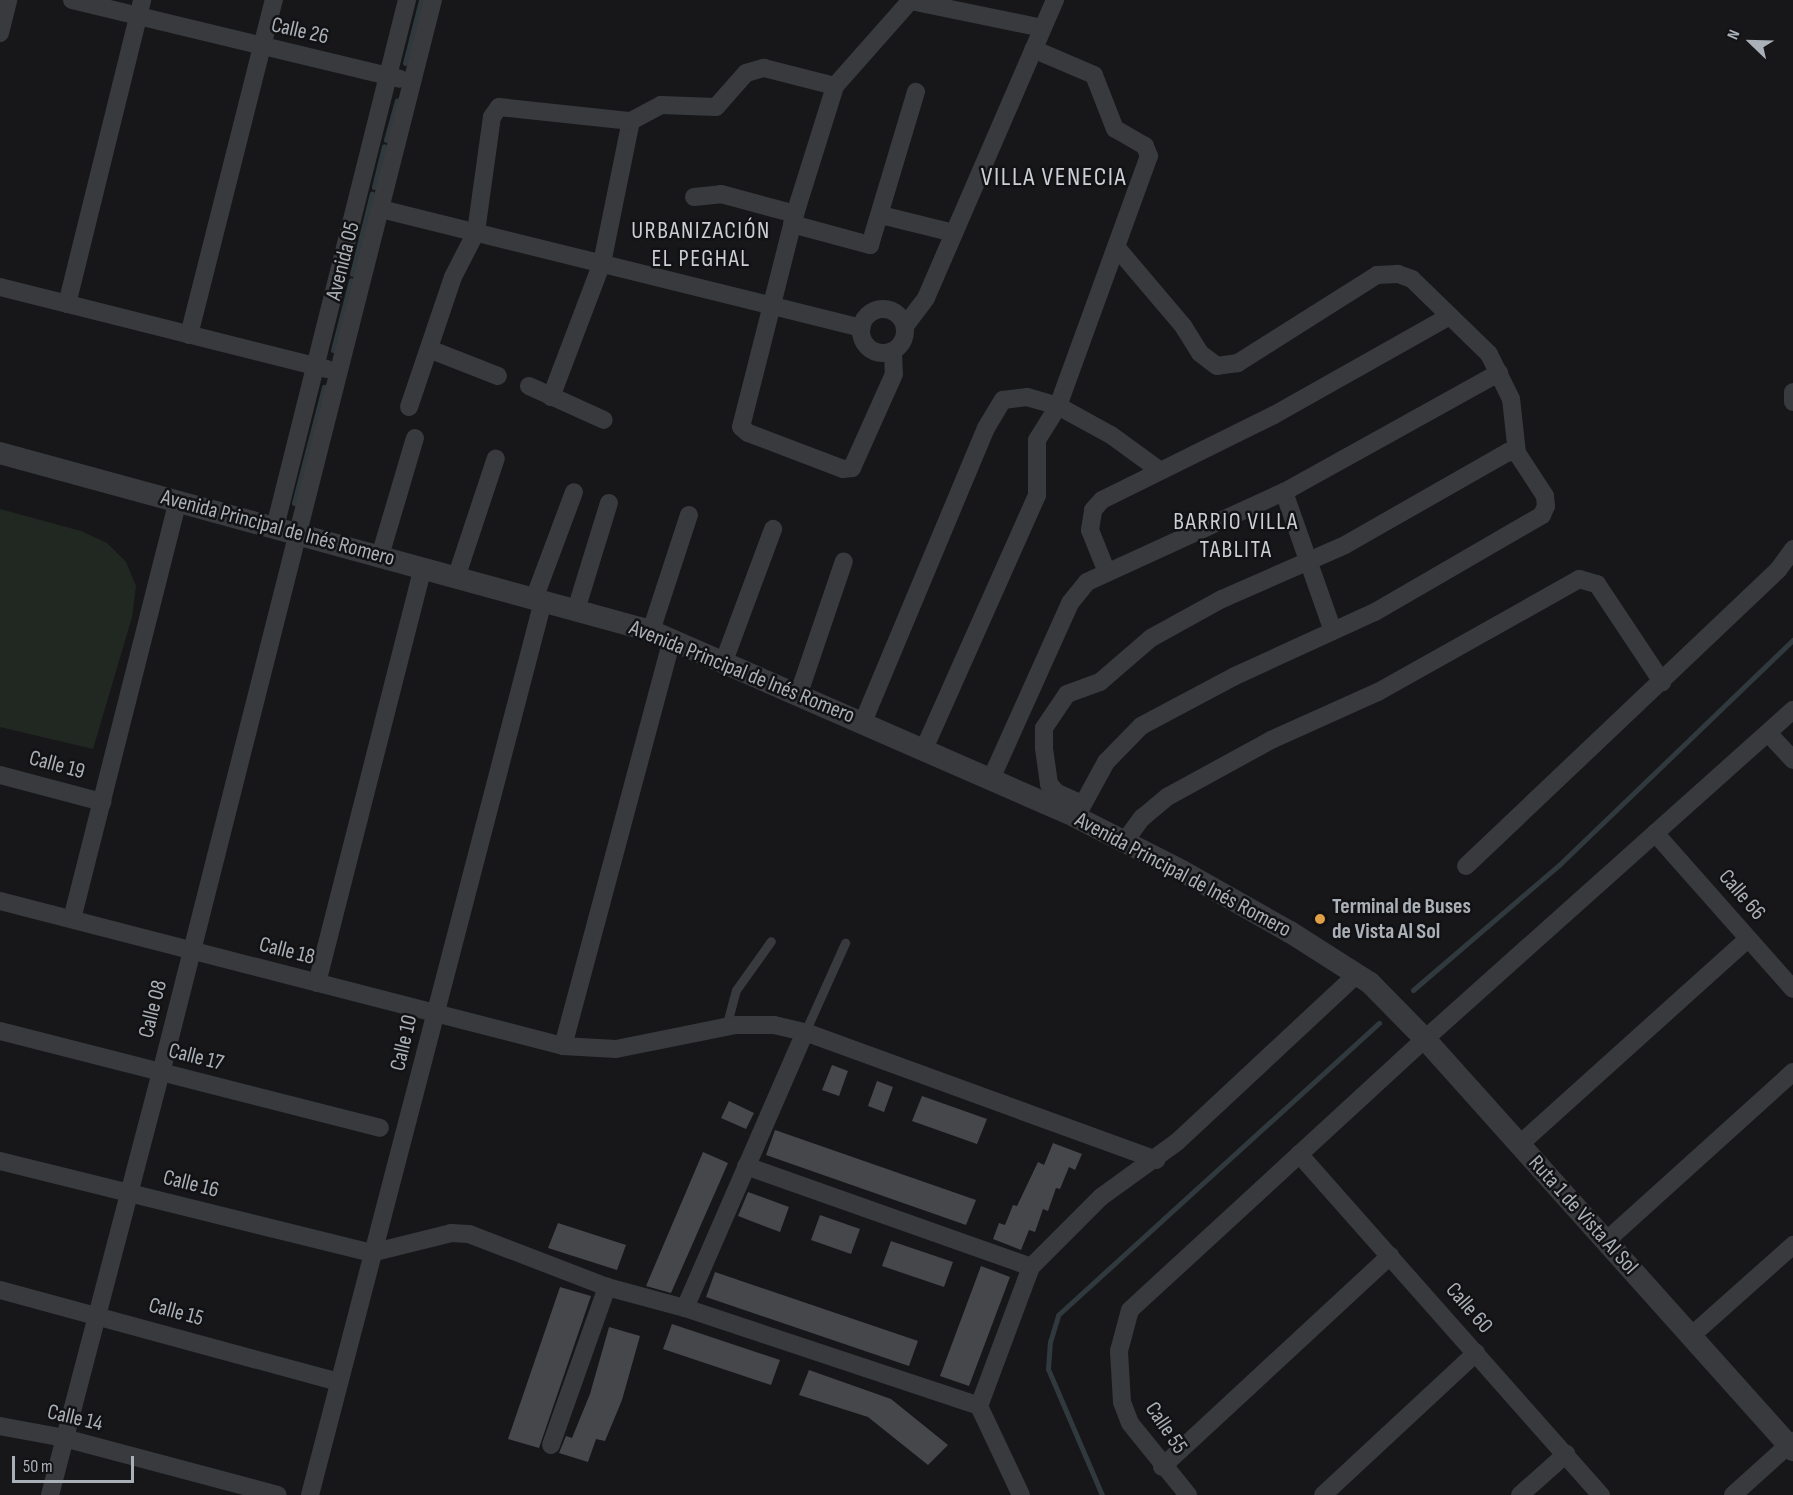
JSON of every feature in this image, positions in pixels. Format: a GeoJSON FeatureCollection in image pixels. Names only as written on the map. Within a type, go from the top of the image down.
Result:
{"type":"FeatureCollection","features":[{"type":"Feature","properties":{"kind":"street"},"geometry":{"type":"LineString","coordinates":[[0,33],[8,0]]}},
{"type":"Feature","properties":{"kind":"street","name":"Calle 26"},"geometry":{"type":"LineString","coordinates":[[72,0],[140,8],[262,46],[412,82]]}},
{"type":"Feature","properties":{"kind":"street"},"geometry":{"type":"LineString","coordinates":[[189,335],[274,0]]}},
{"type":"Feature","properties":{"kind":"street","name":"Avenida 05"},"geometry":{"type":"LineString","coordinates":[[275,527],[407,0]]}},
{"type":"Feature","properties":{"kind":"street","name":"Avenida 05"},"geometry":{"type":"LineString","coordinates":[[298,533],[432,0]]}},
{"type":"Feature","properties":{"kind":"street"},"geometry":{"type":"LineString","coordinates":[[905,326],[894,311],[882,308],[866,316],[861,328],[862,340],[870,349],[881,353],[893,351],[903,340],[905,326],[926,298],[1055,0]]}},
{"type":"Feature","properties":{"kind":"street"},"geometry":{"type":"LineString","coordinates":[[893,351],[894,374],[852,468],[843,469],[748,434],[741,427],[740,417],[794,219],[835,86],[911,1],[1042,28]]}},
{"type":"Feature","properties":{"kind":"street"},"geometry":{"type":"LineString","coordinates":[[67,304],[140,8]]}},
{"type":"Feature","properties":{"kind":"street"},"geometry":{"type":"LineString","coordinates":[[924,749],[1037,495],[1037,440],[1058,406],[1138,193],[1148,151],[1115,129],[1094,75],[1034,49]]}},
{"type":"Feature","properties":{"kind":"street"},"geometry":{"type":"LineString","coordinates":[[409,407],[453,277],[476,232],[492,117],[499,107],[631,121],[662,105],[716,107],[754,69],[764,68],[835,86]]}},
{"type":"Feature","properties":{"kind":"street"},"geometry":{"type":"LineString","coordinates":[[694,197],[721,194],[870,245],[916,92]]}},
{"type":"Feature","properties":{"kind":"street"},"geometry":{"type":"LineString","coordinates":[[551,397],[602,263],[631,121]]}},
{"type":"Feature","properties":{"kind":"street"},"geometry":{"type":"LineString","coordinates":[[381,209],[861,328]]}},
{"type":"Feature","properties":{"kind":"street"},"geometry":{"type":"LineString","coordinates":[[881,214],[954,233]]}},
{"type":"Feature","properties":{"kind":"street"},"geometry":{"type":"LineString","coordinates":[[1117,248],[1184,327],[1200,353],[1217,366],[1238,363],[1384,273],[1413,279],[1478,340],[1499,373],[1515,416],[1517,453],[1545,496],[1542,515],[1375,612],[1235,676],[1142,726],[1106,762],[1079,811],[1049,784],[1044,728],[1062,700],[1074,690],[1105,679],[1151,638],[1222,599],[1345,545],[1508,452],[1517,453]]}},
{"type":"Feature","properties":{"kind":"street"},"geometry":{"type":"LineString","coordinates":[[0,287],[340,372]]}},
{"type":"Feature","properties":{"kind":"street"},"geometry":{"type":"LineString","coordinates":[[1106,570],[1092,537],[1093,510],[1102,500],[1159,470],[1274,416],[1450,316]]}},
{"type":"Feature","properties":{"kind":"street"},"geometry":{"type":"LineString","coordinates":[[429,349],[498,376]]}},
{"type":"Feature","properties":{"kind":"street"},"geometry":{"type":"LineString","coordinates":[[991,779],[1070,603],[1087,582],[1106,570],[1284,492],[1499,373]]}},
{"type":"Feature","properties":{"kind":"street"},"geometry":{"type":"LineString","coordinates":[[529,386],[604,420]]}},
{"type":"Feature","properties":{"kind":"street"},"geometry":{"type":"LineString","coordinates":[[1793,392],[1793,402]]}},
{"type":"Feature","properties":{"kind":"street"},"geometry":{"type":"LineString","coordinates":[[864,722],[995,408],[1013,396],[1058,406],[1111,435],[1159,470]]}},
{"type":"Feature","properties":{"kind":"street"},"geometry":{"type":"LineString","coordinates":[[380,556],[415,438]]}},
{"type":"Feature","properties":{"kind":"street","name":"Avenida Principal de Inés Romero"},"geometry":{"type":"LineString","coordinates":[[0,453],[178,500],[662,635],[991,779],[1079,811],[1125,841],[1290,932],[1364,979]]}},
{"type":"Feature","properties":{"kind":"street"},"geometry":{"type":"LineString","coordinates":[[456,578],[496,458]]}},
{"type":"Feature","properties":{"kind":"street","name":"Calle 10"},"geometry":{"type":"LineString","coordinates":[[310,1495],[371,1253],[435,1014],[552,540],[574,492]]}},
{"type":"Feature","properties":{"kind":"street"},"geometry":{"type":"LineString","coordinates":[[1284,492],[1333,631]]}},
{"type":"Feature","properties":{"kind":"street"},"geometry":{"type":"LineString","coordinates":[[72,920],[178,500]]}},
{"type":"Feature","properties":{"kind":"street"},"geometry":{"type":"LineString","coordinates":[[576,610],[609,503]]}},
{"type":"Feature","properties":{"kind":"street"},"geometry":{"type":"LineString","coordinates":[[563,1046],[689,515]]}},
{"type":"Feature","properties":{"kind":"street"},"geometry":{"type":"LineString","coordinates":[[724,661],[773,529]]}},
{"type":"Feature","properties":{"kind":"street","name":"Calle 08"},"geometry":{"type":"LineString","coordinates":[[50,1495],[130,1195],[298,533]]}},
{"type":"Feature","properties":{"kind":"street"},"geometry":{"type":"LineString","coordinates":[[1466,866],[1778,570],[1793,549]]}},
{"type":"Feature","properties":{"kind":"street"},"geometry":{"type":"LineString","coordinates":[[799,693],[844,561]]}},
{"type":"Feature","properties":{"kind":"street"},"geometry":{"type":"LineString","coordinates":[[317,983],[423,568]]}},
{"type":"Feature","properties":{"kind":"street"},"geometry":{"type":"LineString","coordinates":[[1125,841],[1142,818],[1167,797],[1271,740],[1378,693],[1579,579],[1597,584],[1662,682]]}},
{"type":"Feature","properties":{"kind":"street"},"geometry":{"type":"LineString","coordinates":[[1299,1154],[1793,710]]}},
{"type":"Feature","properties":{"kind":"street"},"geometry":{"type":"LineString","coordinates":[[1768,732],[1793,760]]}},
{"type":"Feature","properties":{"kind":"street","name":"Calle 19"},"geometry":{"type":"LineString","coordinates":[[0,775],[102,802]]}},
{"type":"Feature","properties":{"kind":"street","name":"Calle 66"},"geometry":{"type":"LineString","coordinates":[[1655,833],[1793,989]]}},
{"type":"Feature","properties":{"kind":"street","name":"Calle 18"},"geometry":{"type":"LineString","coordinates":[[0,901],[563,1046],[616,1049],[726,1027],[774,1025],[805,1032],[1156,1160]]}},
{"type":"Feature","properties":{"kind":"street"},"geometry":{"type":"LineString","coordinates":[[1520,1144],[1748,939]]}},
{"type":"Feature","properties":{"kind":"street"},"geometry":{"type":"LineString","coordinates":[[1021,1495],[979,1406],[1031,1267],[1101,1197],[1156,1160],[1364,979]]}},
{"type":"Feature","properties":{"kind":"street","name":"Ruta 1 de Vista Al Sol"},"geometry":{"type":"LineString","coordinates":[[1364,979],[1425,1039],[1791,1446]]}},
{"type":"Feature","properties":{"kind":"street","name":"Calle 17"},"geometry":{"type":"LineString","coordinates":[[0,1031],[380,1128]]}},
{"type":"Feature","properties":{"kind":"street"},"geometry":{"type":"LineString","coordinates":[[685,1308],[805,1032]]}},
{"type":"Feature","properties":{"kind":"street"},"geometry":{"type":"LineString","coordinates":[[1606,1241],[1793,1072]]}},
{"type":"Feature","properties":{"kind":"street","name":"Calle 60"},"geometry":{"type":"LineString","coordinates":[[1299,1154],[1601,1495]]}},
{"type":"Feature","properties":{"kind":"street","name":"Calle 55"},"geometry":{"type":"LineString","coordinates":[[1188,1495],[1162,1467],[1130,1424],[1122,1402],[1119,1351],[1130,1310],[1299,1154]]}},
{"type":"Feature","properties":{"kind":"street","name":"Calle 16"},"geometry":{"type":"LineString","coordinates":[[0,1161],[371,1253]]}},
{"type":"Feature","properties":{"kind":"street"},"geometry":{"type":"LineString","coordinates":[[746,1166],[1031,1267]]}},
{"type":"Feature","properties":{"kind":"street"},"geometry":{"type":"LineString","coordinates":[[371,1253],[451,1233],[469,1234],[607,1287],[685,1308],[979,1406]]}},
{"type":"Feature","properties":{"kind":"street"},"geometry":{"type":"LineString","coordinates":[[1691,1336],[1793,1245]]}},
{"type":"Feature","properties":{"kind":"street"},"geometry":{"type":"LineString","coordinates":[[1162,1467],[1390,1256]]}},
{"type":"Feature","properties":{"kind":"street"},"geometry":{"type":"LineString","coordinates":[[551,1445],[607,1287]]}},
{"type":"Feature","properties":{"kind":"street","name":"Calle 15"},"geometry":{"type":"LineString","coordinates":[[0,1290],[339,1382]]}},
{"type":"Feature","properties":{"kind":"street"},"geometry":{"type":"LineString","coordinates":[[1323,1495],[1476,1353]]}},
{"type":"Feature","properties":{"kind":"street","name":"Calle 14"},"geometry":{"type":"LineString","coordinates":[[0,1426],[64,1438],[278,1495]]}},
{"type":"Feature","properties":{"kind":"street"},"geometry":{"type":"LineString","coordinates":[[1733,1495],[1791,1446]]}},
{"type":"Feature","properties":{"kind":"street"},"geometry":{"type":"LineString","coordinates":[[1520,1495],[1566,1454]]}},
{"type":"Feature","properties":{"kind":"lane"},"geometry":{"type":"LineString","coordinates":[[726,1027],[736,990],[771,941]]}},
{"type":"Feature","properties":{"kind":"lane"},"geometry":{"type":"LineString","coordinates":[[805,1032],[845,943]]}},
{"type":"Feature","properties":{"kind":"shaded area"},"geometry":{"type":"Polygon","coordinates":[[[0,509],[81,531],[107,543],[126,562],[136,586],[132,617],[93,749],[0,727],[0,509]]]}},
{"type":"Feature","properties":{"kind":"building"},"geometry":{"type":"Polygon","coordinates":[[[832,1065],[848,1071],[839,1096],[822,1090],[832,1065]]]}},
{"type":"Feature","properties":{"kind":"building"},"geometry":{"type":"Polygon","coordinates":[[[877,1081],[893,1087],[884,1112],[868,1106],[877,1081]]]}},
{"type":"Feature","properties":{"kind":"building"},"geometry":{"type":"Polygon","coordinates":[[[922,1096],[987,1119],[977,1144],[912,1121],[922,1096]]]}},
{"type":"Feature","properties":{"kind":"building"},"geometry":{"type":"Polygon","coordinates":[[[729,1101],[754,1113],[746,1129],[721,1118],[729,1101]]]}},
{"type":"Feature","properties":{"kind":"building"},"geometry":{"type":"Polygon","coordinates":[[[775,1130],[976,1200],[966,1225],[766,1155],[775,1130]]]}},
{"type":"Feature","properties":{"kind":"building"},"geometry":{"type":"Polygon","coordinates":[[[1053,1143],[1082,1154],[1075,1170],[1069,1167],[1060,1189],[1056,1188],[1048,1211],[1043,1209],[1035,1232],[1029,1230],[1021,1250],[993,1239],[999,1223],[1005,1225],[1013,1205],[1017,1206],[1038,1162],[1044,1165],[1053,1143]]]}},
{"type":"Feature","properties":{"kind":"building"},"geometry":{"type":"Polygon","coordinates":[[[703,1152],[728,1163],[671,1293],[646,1286],[703,1152]]]}},
{"type":"Feature","properties":{"kind":"building"},"geometry":{"type":"Polygon","coordinates":[[[748,1192],[789,1207],[780,1232],[738,1216],[748,1192]]]}},
{"type":"Feature","properties":{"kind":"building"},"geometry":{"type":"Polygon","coordinates":[[[820,1215],[860,1229],[851,1254],[811,1240],[820,1215]]]}},
{"type":"Feature","properties":{"kind":"building"},"geometry":{"type":"Polygon","coordinates":[[[558,1223],[626,1245],[617,1270],[548,1248],[558,1223]]]}},
{"type":"Feature","properties":{"kind":"building"},"geometry":{"type":"Polygon","coordinates":[[[891,1241],[953,1262],[944,1287],[882,1266],[891,1241]]]}},
{"type":"Feature","properties":{"kind":"building"},"geometry":{"type":"Polygon","coordinates":[[[981,1266],[1010,1277],[969,1386],[940,1376],[981,1266]]]}},
{"type":"Feature","properties":{"kind":"building"},"geometry":{"type":"Polygon","coordinates":[[[715,1272],[918,1341],[909,1366],[706,1297],[715,1272]]]}},
{"type":"Feature","properties":{"kind":"building"},"geometry":{"type":"Polygon","coordinates":[[[560,1287],[591,1296],[539,1448],[508,1439],[560,1287]]]}},
{"type":"Feature","properties":{"kind":"building"},"geometry":{"type":"Polygon","coordinates":[[[672,1324],[780,1360],[771,1385],[663,1349],[672,1324]]]}},
{"type":"Feature","properties":{"kind":"building"},"geometry":{"type":"Polygon","coordinates":[[[609,1327],[640,1336],[622,1400],[605,1441],[596,1439],[588,1462],[559,1453],[566,1436],[572,1438],[590,1394],[609,1327]]]}},
{"type":"Feature","properties":{"kind":"building"},"geometry":{"type":"Polygon","coordinates":[[[809,1370],[891,1399],[948,1445],[928,1465],[868,1417],[799,1395],[809,1370]]]}},
{"type":"Feature","properties":{"kind":"waterway"},"geometry":{"type":"LineString","coordinates":[[405,63],[421,0]]}},
{"type":"Feature","properties":{"kind":"waterway"},"geometry":{"type":"LineString","coordinates":[[386,140],[397,100]]}},
{"type":"Feature","properties":{"kind":"waterway"},"geometry":{"type":"LineString","coordinates":[[374,187],[384,146]]}},
{"type":"Feature","properties":{"kind":"waterway"},"geometry":{"type":"LineString","coordinates":[[352,274],[372,193]]}},
{"type":"Feature","properties":{"kind":"waterway"},"geometry":{"type":"LineString","coordinates":[[333,350],[351,280]]}},
{"type":"Feature","properties":{"kind":"waterway"},"geometry":{"type":"LineString","coordinates":[[294,503],[324,387]]}},
{"type":"Feature","properties":{"kind":"waterway"},"geometry":{"type":"LineString","coordinates":[[1413,990],[1559,865],[1793,640]]}},
{"type":"Feature","properties":{"kind":"waterway"},"geometry":{"type":"LineString","coordinates":[[1102,1495],[1048,1369],[1050,1342],[1058,1315],[1379,1023]]}},
{"type":"Feature","properties":{"kind":"place","name":"Terminal de Buses de Vista Al Sol"},"geometry":{"type":"Point","coordinates":[1320,919]}},
{"type":"Feature","properties":{"kind":"district","name":"VILLA VENECIA"},"geometry":{"type":"Point","coordinates":[1054,178]}},
{"type":"Feature","properties":{"kind":"district","name":"URBANIZACIÓN EL PEGHAL"},"geometry":{"type":"Point","coordinates":[701,245]}},
{"type":"Feature","properties":{"kind":"district","name":"BARRIO VILLA TABLITA"},"geometry":{"type":"Point","coordinates":[1236,536]}}]}
